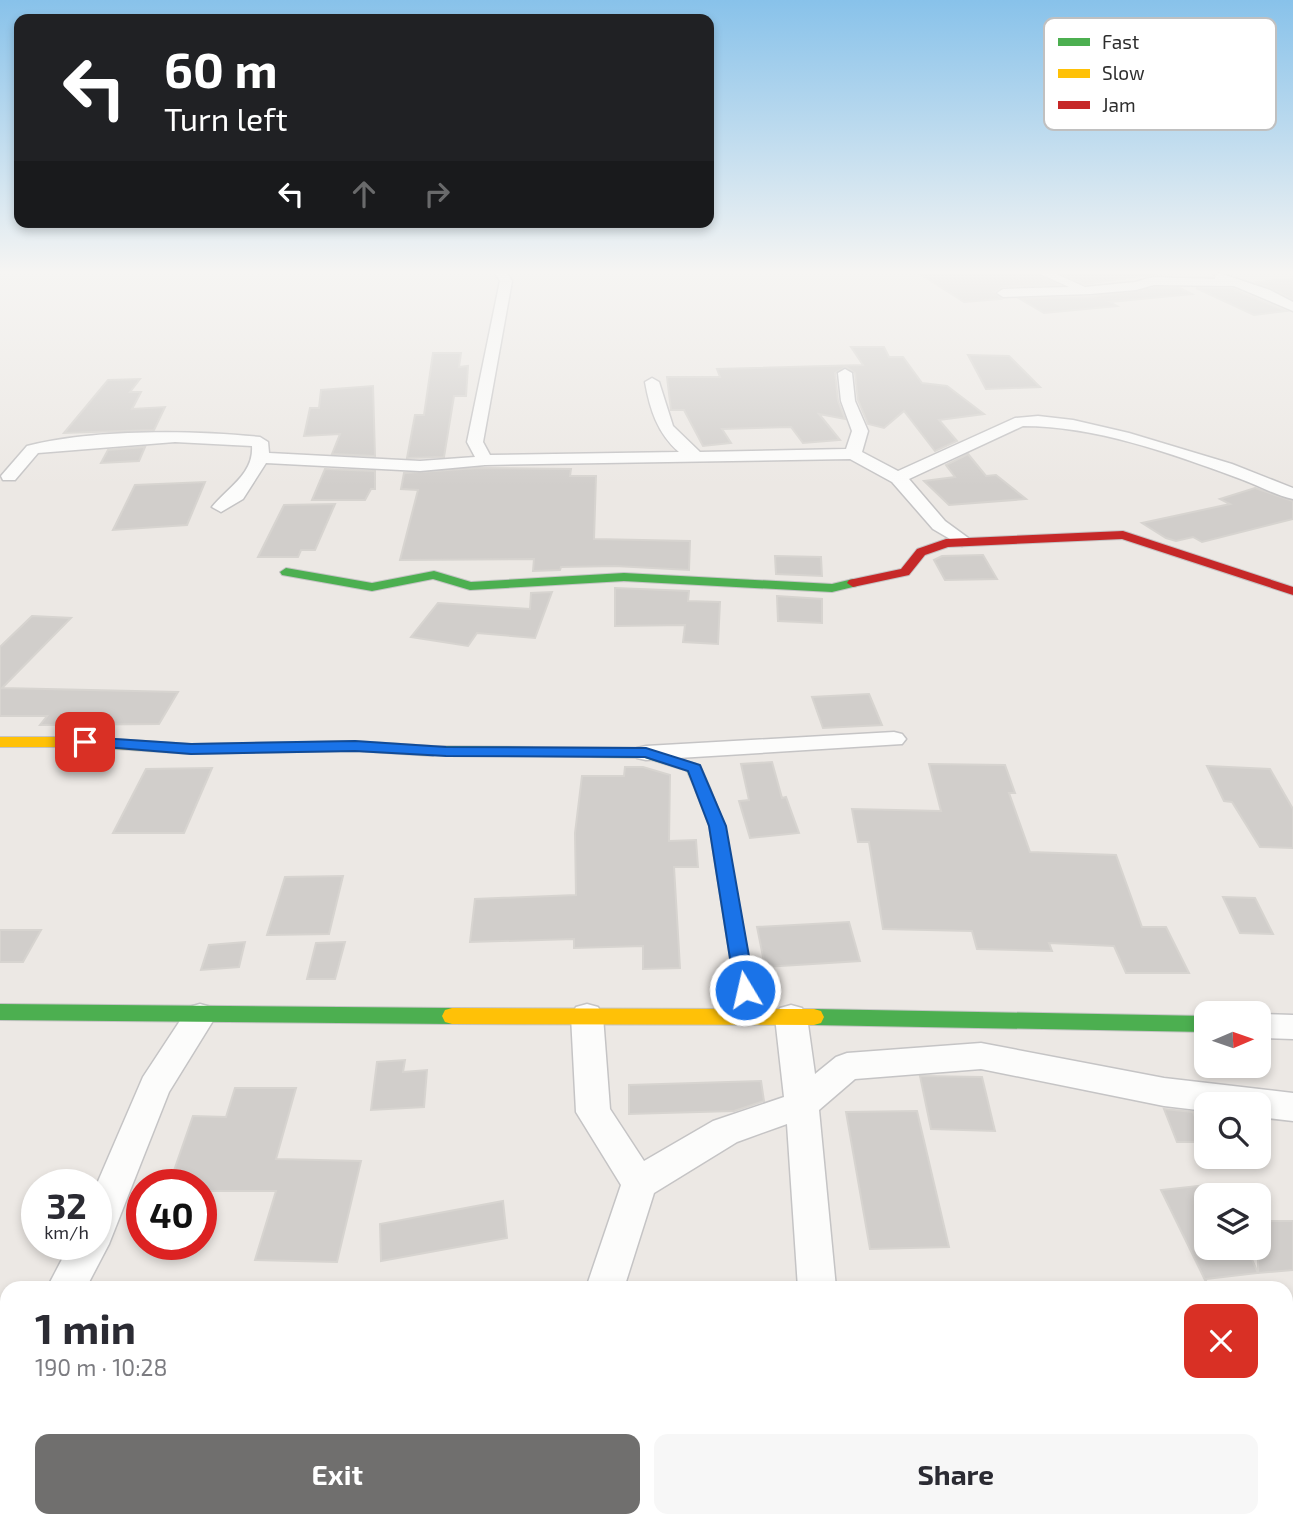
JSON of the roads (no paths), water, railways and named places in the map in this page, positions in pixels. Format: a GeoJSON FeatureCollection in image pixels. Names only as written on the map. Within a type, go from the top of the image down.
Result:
{"type":"FeatureCollection","features":[{"type":"Feature","properties":{"kind":"street"},"geometry":{"type":"LineString","coordinates":[[485,460],[475,442],[494,343]]}},
{"type":"Feature","properties":{"kind":"street"},"geometry":{"type":"LineString","coordinates":[[845,373],[848,401],[860,431],[853,454]]}},
{"type":"Feature","properties":{"kind":"street"},"geometry":{"type":"LineString","coordinates":[[652,382],[659,419],[674,453]]}},
{"type":"Feature","properties":{"kind":"street"},"geometry":{"type":"LineString","coordinates":[[898,478],[1020,421],[1063,421],[1224,466],[1293,495]]}},
{"type":"Feature","properties":{"kind":"street"},"geometry":{"type":"LineString","coordinates":[[9,476],[33,449],[131,437],[260,442],[261,457],[237,495],[222,507]]}},
{"type":"Feature","properties":{"kind":"street"},"geometry":{"type":"LineString","coordinates":[[261,457],[291,462],[412,466],[462,465],[485,460],[674,453],[699,458],[853,454],[898,478],[939,525],[962,540]]}},
{"type":"Feature","properties":{"kind":"street"},"geometry":{"type":"LineString","coordinates":[[286,572],[372,587],[434,575],[470,586],[624,578],[832,588],[905,572],[910,561],[923,548],[962,540],[1123,535],[1293,591]]}},
{"type":"Feature","properties":{"kind":"street"},"geometry":{"type":"LineString","coordinates":[[0,742],[85,742],[191,749],[355,746],[446,752],[646,753],[894,739]]}},
{"type":"Feature","properties":{"kind":"street"},"geometry":{"type":"LineString","coordinates":[[646,753],[694,768],[718,826],[749,1017]]}},
{"type":"Feature","properties":{"kind":"street"},"geometry":{"type":"LineString","coordinates":[[0,1012],[200,1016],[791,1017],[1194,1024]]}},
{"type":"Feature","properties":{"kind":"street"},"geometry":{"type":"LineString","coordinates":[[112,1191],[155,1087],[200,1016]]}},
{"type":"Feature","properties":{"kind":"street"},"geometry":{"type":"LineString","coordinates":[[587,1016],[593,1112],[639,1183]]}},
{"type":"Feature","properties":{"kind":"street"},"geometry":{"type":"LineString","coordinates":[[791,1017],[802,1105],[816,1281]]}},
{"type":"Feature","properties":{"kind":"street"},"geometry":{"type":"LineString","coordinates":[[981,1056],[994,1021]]}},
{"type":"Feature","properties":{"kind":"street"},"geometry":{"type":"LineString","coordinates":[[1271,1026],[1293,1027]]}},
{"type":"Feature","properties":{"kind":"street"},"geometry":{"type":"LineString","coordinates":[[607,1281],[639,1183],[725,1131],[802,1105],[847,1066],[981,1056],[1164,1092],[1293,1107]]}},
{"type":"Feature","properties":{"kind":"street"},"geometry":{"type":"LineString","coordinates":[[70,1281],[81,1260]]}}]}
